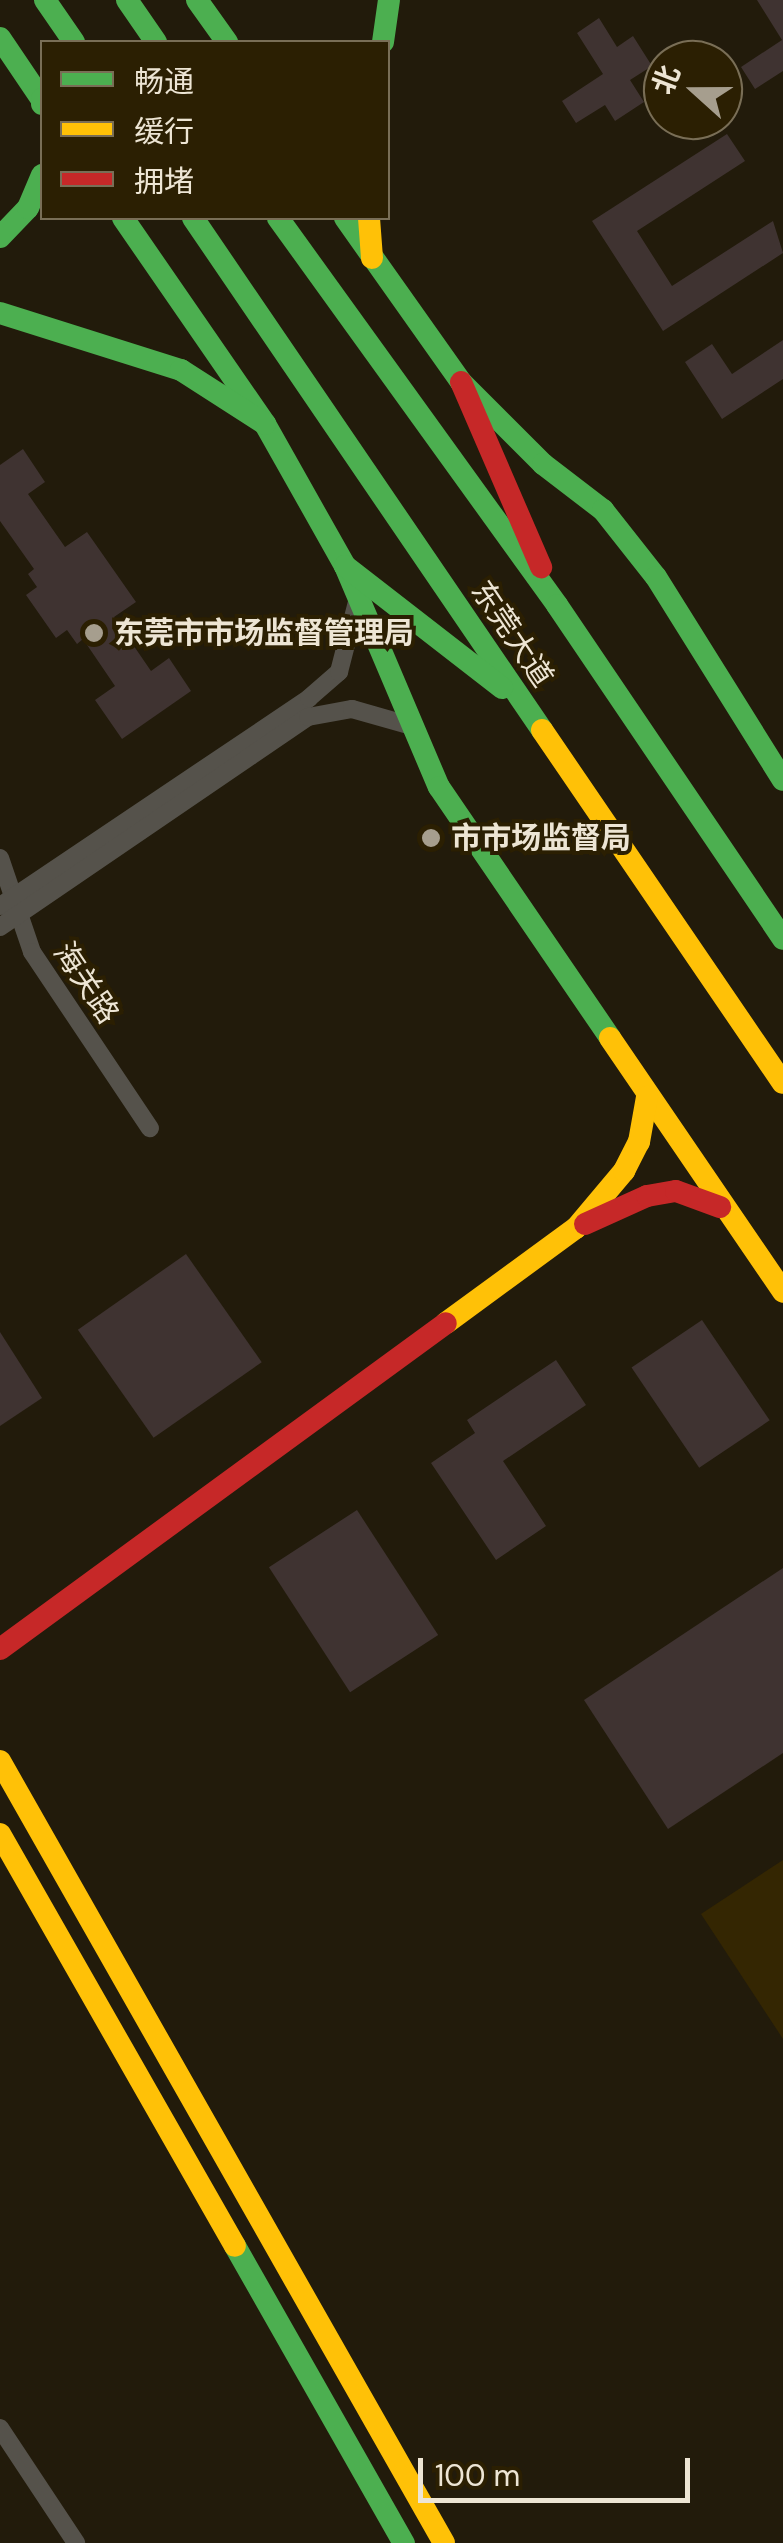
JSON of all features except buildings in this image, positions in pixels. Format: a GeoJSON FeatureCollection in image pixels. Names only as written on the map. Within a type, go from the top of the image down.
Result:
{"type":"FeatureCollection","features":[{"type":"Feature","properties":{"kind":"main road"},"geometry":{"type":"LineString","coordinates":[[45,0],[73,40]]}},
{"type":"Feature","properties":{"kind":"main road"},"geometry":{"type":"LineString","coordinates":[[127,0],[155,40]]}},
{"type":"Feature","properties":{"kind":"main road"},"geometry":{"type":"LineString","coordinates":[[197,0],[226,40]]}},
{"type":"Feature","properties":{"kind":"main road"},"geometry":{"type":"LineString","coordinates":[[383,40],[389,0]]}},
{"type":"Feature","properties":{"kind":"main road"},"geometry":{"type":"LineString","coordinates":[[0,38],[40,98]]}},
{"type":"Feature","properties":{"kind":"main road"},"geometry":{"type":"LineString","coordinates":[[0,237],[28,208],[40,180]]}},
{"type":"Feature","properties":{"kind":"main road"},"geometry":{"type":"LineString","coordinates":[[124,220],[265,424],[345,566],[408,724],[450,804],[783,1292]]}},
{"type":"Feature","properties":{"kind":"main road","name":"东莞大道"},"geometry":{"type":"LineString","coordinates":[[194,220],[783,1083]]}},
{"type":"Feature","properties":{"kind":"main road","name":"东莞大道"},"geometry":{"type":"LineString","coordinates":[[279,220],[557,605],[783,940]]}},
{"type":"Feature","properties":{"kind":"main road"},"geometry":{"type":"LineString","coordinates":[[346,220],[461,382],[544,464],[604,510],[656,577],[783,780]]}},
{"type":"Feature","properties":{"kind":"main road"},"geometry":{"type":"LineString","coordinates":[[369,220],[372,258]]}},
{"type":"Feature","properties":{"kind":"main road"},"geometry":{"type":"LineString","coordinates":[[0,313],[182,370],[265,424]]}},
{"type":"Feature","properties":{"kind":"main road"},"geometry":{"type":"LineString","coordinates":[[461,382],[557,605]]}},
{"type":"Feature","properties":{"kind":"main road"},"geometry":{"type":"LineString","coordinates":[[345,566],[523,704]]}},
{"type":"Feature","properties":{"kind":"main road"},"geometry":{"type":"LineString","coordinates":[[576,1228],[624,1172],[639,1142],[647,1097]]}},
{"type":"Feature","properties":{"kind":"main road"},"geometry":{"type":"LineString","coordinates":[[0,1650],[576,1228],[647,1196],[676,1191],[723,1208]]}},
{"type":"Feature","properties":{"kind":"main road"},"geometry":{"type":"LineString","coordinates":[[0,1761],[444,2543]]}},
{"type":"Feature","properties":{"kind":"main road"},"geometry":{"type":"LineString","coordinates":[[0,1834],[404,2543]]}},
{"type":"Feature","properties":{"kind":"street"},"geometry":{"type":"LineString","coordinates":[[7,912],[339,672],[350,646],[358,597]]}},
{"type":"Feature","properties":{"kind":"street"},"geometry":{"type":"LineString","coordinates":[[7,912],[308,717],[352,709],[408,724]]}},
{"type":"Feature","properties":{"kind":"street","name":"海关路"},"geometry":{"type":"LineString","coordinates":[[0,858],[7,912],[150,1128]]}},
{"type":"Feature","properties":{"kind":"street"},"geometry":{"type":"LineString","coordinates":[[0,2428],[76,2543]]}},
{"type":"Feature","properties":{"kind":"shaded area"},"geometry":{"type":"Polygon","coordinates":[[[783,1860],[783,2039],[701,1914],[783,1860]]]}},
{"type":"Feature","properties":{"kind":"traffic: fast"},"geometry":{"type":"LineString","coordinates":[[45,0],[73,40]]}},
{"type":"Feature","properties":{"kind":"traffic: fast"},"geometry":{"type":"LineString","coordinates":[[127,0],[155,40]]}},
{"type":"Feature","properties":{"kind":"traffic: fast"},"geometry":{"type":"LineString","coordinates":[[197,0],[226,40]]}},
{"type":"Feature","properties":{"kind":"traffic: fast"},"geometry":{"type":"LineString","coordinates":[[383,40],[389,0]]}},
{"type":"Feature","properties":{"kind":"traffic: fast"},"geometry":{"type":"LineString","coordinates":[[0,38],[40,97]]}},
{"type":"Feature","properties":{"kind":"traffic: fast"},"geometry":{"type":"LineString","coordinates":[[0,237],[28,208],[40,180]]}},
{"type":"Feature","properties":{"kind":"traffic: fast"},"geometry":{"type":"LineString","coordinates":[[124,220],[265,424],[345,566],[439,787],[610,1038]]}},
{"type":"Feature","properties":{"kind":"traffic: fast"},"geometry":{"type":"LineString","coordinates":[[194,220],[542,730]]}},
{"type":"Feature","properties":{"kind":"traffic: fast"},"geometry":{"type":"LineString","coordinates":[[279,220],[557,605],[783,939]]}},
{"type":"Feature","properties":{"kind":"traffic: fast"},"geometry":{"type":"LineString","coordinates":[[346,220],[461,382],[543,464],[603,510],[656,577],[783,780]]}},
{"type":"Feature","properties":{"kind":"traffic: fast"},"geometry":{"type":"LineString","coordinates":[[0,313],[181,370],[265,424]]}},
{"type":"Feature","properties":{"kind":"traffic: fast"},"geometry":{"type":"LineString","coordinates":[[345,566],[502,688]]}},
{"type":"Feature","properties":{"kind":"traffic: fast"},"geometry":{"type":"LineString","coordinates":[[235,2246],[404,2543]]}},
{"type":"Feature","properties":{"kind":"traffic: slow"},"geometry":{"type":"LineString","coordinates":[[369,220],[372,258]]}},
{"type":"Feature","properties":{"kind":"traffic: slow"},"geometry":{"type":"LineString","coordinates":[[542,730],[783,1083]]}},
{"type":"Feature","properties":{"kind":"traffic: slow"},"geometry":{"type":"LineString","coordinates":[[610,1038],[783,1292]]}},
{"type":"Feature","properties":{"kind":"traffic: slow"},"geometry":{"type":"LineString","coordinates":[[446,1323],[576,1228],[624,1171],[639,1142],[647,1097]]}},
{"type":"Feature","properties":{"kind":"traffic: slow"},"geometry":{"type":"LineString","coordinates":[[0,1761],[444,2543]]}},
{"type":"Feature","properties":{"kind":"traffic: slow"},"geometry":{"type":"LineString","coordinates":[[0,1834],[235,2246]]}},
{"type":"Feature","properties":{"kind":"traffic: jam"},"geometry":{"type":"LineString","coordinates":[[461,382],[541,567]]}},
{"type":"Feature","properties":{"kind":"traffic: jam"},"geometry":{"type":"LineString","coordinates":[[585,1224],[647,1196],[676,1191],[720,1207]]}},
{"type":"Feature","properties":{"kind":"traffic: jam"},"geometry":{"type":"LineString","coordinates":[[0,1649],[446,1323]]}},
{"type":"Feature","properties":{"kind":"place","name":"东莞市市场监督管理局"},"geometry":{"type":"Point","coordinates":[94,633]}},
{"type":"Feature","properties":{"kind":"place","name":"市市场监督局"},"geometry":{"type":"Point","coordinates":[431,838]}}]}
